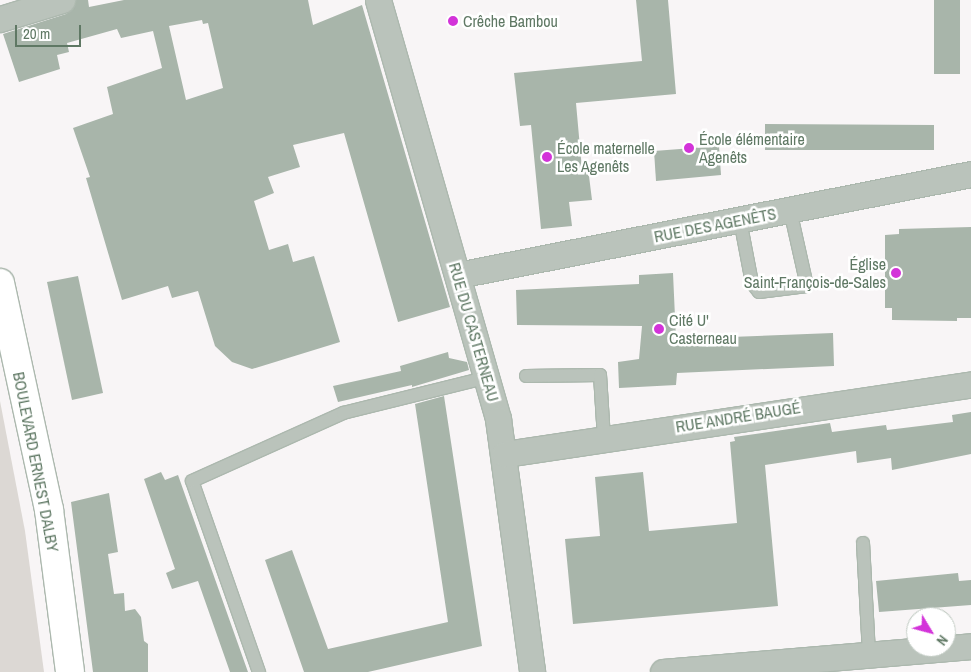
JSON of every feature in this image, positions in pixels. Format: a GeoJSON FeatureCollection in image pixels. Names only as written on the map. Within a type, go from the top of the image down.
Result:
{"type":"FeatureCollection","features":[{"type":"Feature","properties":{"kind":"street"},"geometry":{"type":"LineString","coordinates":[[0,19],[62,0]]}},
{"type":"Feature","properties":{"kind":"street","name":"RUE DU CASTERNEAU"},"geometry":{"type":"LineString","coordinates":[[378,0],[488,377],[505,454],[532,672]]}},
{"type":"Feature","properties":{"kind":"street","name":"RUE DES AGENÊTS"},"geometry":{"type":"LineString","coordinates":[[458,275],[971,174]]}},
{"type":"Feature","properties":{"kind":"street","name":"BOULEVARD ERNEST DALBY"},"geometry":{"type":"LineString","coordinates":[[0,283],[49,510],[70,672]]}},
{"type":"Feature","properties":{"kind":"street","name":"RUE ANDRÉ BAUGÉ"},"geometry":{"type":"LineString","coordinates":[[505,454],[971,384]]}},
{"type":"Feature","properties":{"kind":"street"},"geometry":{"type":"LineString","coordinates":[[663,672],[971,646]]}},
{"type":"Feature","properties":{"kind":"lane"},"geometry":{"type":"LineString","coordinates":[[740,220],[752,283],[759,292],[807,286],[790,210]]}},
{"type":"Feature","properties":{"kind":"lane"},"geometry":{"type":"LineString","coordinates":[[526,376],[600,375],[604,438]]}},
{"type":"Feature","properties":{"kind":"lane"},"geometry":{"type":"LineString","coordinates":[[259,672],[192,481],[343,413],[488,377]]}},
{"type":"Feature","properties":{"kind":"lane"},"geometry":{"type":"LineString","coordinates":[[863,543],[869,655]]}},
{"type":"Feature","properties":{"kind":"shaded area"},"geometry":{"type":"Polygon","coordinates":[[[0,401],[25,531],[44,672],[0,672],[0,401]]]}},
{"type":"Feature","properties":{"kind":"building"},"geometry":{"type":"Polygon","coordinates":[[[76,0],[88,0],[89,7],[124,0],[308,0],[313,25],[362,5],[450,307],[398,322],[344,133],[293,145],[300,167],[268,177],[274,193],[254,201],[269,250],[288,244],[293,262],[314,256],[340,342],[252,369],[232,362],[215,346],[198,291],[172,298],[168,286],[122,300],[86,178],[90,177],[73,128],[113,114],[107,87],[162,68],[153,31],[121,38],[117,29],[67,43],[69,52],[57,55],[60,69],[19,82],[3,34],[66,14],[73,9],[76,0]],[[202,20],[169,26],[186,100],[223,88],[208,23],[203,24],[202,20]]]}},
{"type":"Feature","properties":{"kind":"building"},"geometry":{"type":"Polygon","coordinates":[[[636,0],[668,0],[676,94],[576,103],[582,170],[588,168],[592,200],[569,202],[572,226],[541,229],[531,125],[520,126],[514,73],[642,61],[636,0]]]}},
{"type":"Feature","properties":{"kind":"building"},"geometry":{"type":"Polygon","coordinates":[[[934,0],[960,0],[960,74],[934,74],[934,0]]]}},
{"type":"Feature","properties":{"kind":"building"},"geometry":{"type":"Polygon","coordinates":[[[765,124],[934,125],[934,150],[765,150],[765,124]]]}},
{"type":"Feature","properties":{"kind":"building"},"geometry":{"type":"Polygon","coordinates":[[[719,146],[721,175],[656,181],[654,151],[719,146]]]}},
{"type":"Feature","properties":{"kind":"building","name":"Église Saint-François-de-Sales"},"geometry":{"type":"Polygon","coordinates":[[[971,227],[971,318],[957,318],[957,321],[892,320],[892,308],[885,308],[885,235],[899,234],[899,229],[971,227]]]}},
{"type":"Feature","properties":{"kind":"building","name":"Cité U' Casterneau"},"geometry":{"type":"Polygon","coordinates":[[[673,273],[676,339],[833,333],[834,366],[677,373],[676,385],[619,388],[618,362],[639,359],[642,326],[517,325],[516,290],[639,284],[639,275],[673,273]]]}},
{"type":"Feature","properties":{"kind":"building"},"geometry":{"type":"Polygon","coordinates":[[[78,276],[103,393],[72,400],[47,282],[78,276]]]}},
{"type":"Feature","properties":{"kind":"building"},"geometry":{"type":"Polygon","coordinates":[[[448,352],[449,358],[467,362],[469,370],[412,387],[412,385],[338,402],[333,386],[401,371],[400,366],[448,352]]]}},
{"type":"Feature","properties":{"kind":"building"},"geometry":{"type":"Polygon","coordinates":[[[444,396],[482,646],[368,672],[304,672],[265,560],[292,550],[328,649],[448,622],[415,404],[444,396]]]}},
{"type":"Feature","properties":{"kind":"building"},"geometry":{"type":"Polygon","coordinates":[[[971,412],[971,454],[892,470],[891,458],[857,463],[856,451],[765,465],[778,606],[573,624],[565,539],[600,536],[595,477],[643,472],[649,531],[737,523],[730,442],[735,441],[734,437],[830,423],[832,432],[886,425],[887,430],[953,422],[952,415],[971,412]]]}},
{"type":"Feature","properties":{"kind":"building"},"geometry":{"type":"Polygon","coordinates":[[[161,472],[165,480],[178,475],[248,672],[230,672],[198,581],[172,589],[166,573],[175,569],[144,479],[161,472]]]}},
{"type":"Feature","properties":{"kind":"building"},"geometry":{"type":"Polygon","coordinates":[[[109,493],[118,552],[108,554],[114,594],[124,593],[125,611],[135,609],[141,617],[144,641],[148,644],[148,672],[93,672],[71,502],[109,493]]]}},
{"type":"Feature","properties":{"kind":"building"},"geometry":{"type":"Polygon","coordinates":[[[958,573],[959,581],[971,580],[971,605],[906,607],[906,610],[879,612],[876,581],[958,573]]]}},
{"type":"Feature","properties":{"kind":"place","name":"Crêche Bambou"},"geometry":{"type":"Point","coordinates":[453,21]}},
{"type":"Feature","properties":{"kind":"place","name":"École élémentaire Agenêts"},"geometry":{"type":"Point","coordinates":[689,148]}},
{"type":"Feature","properties":{"kind":"place","name":"École maternelle Les Agenêts"},"geometry":{"type":"Point","coordinates":[547,157]}},
{"type":"Feature","properties":{"kind":"place","name":"Église Saint-François-de-Sales"},"geometry":{"type":"Point","coordinates":[896,273]}},
{"type":"Feature","properties":{"kind":"place","name":"Cité U' Casterneau"},"geometry":{"type":"Point","coordinates":[659,329]}}]}
